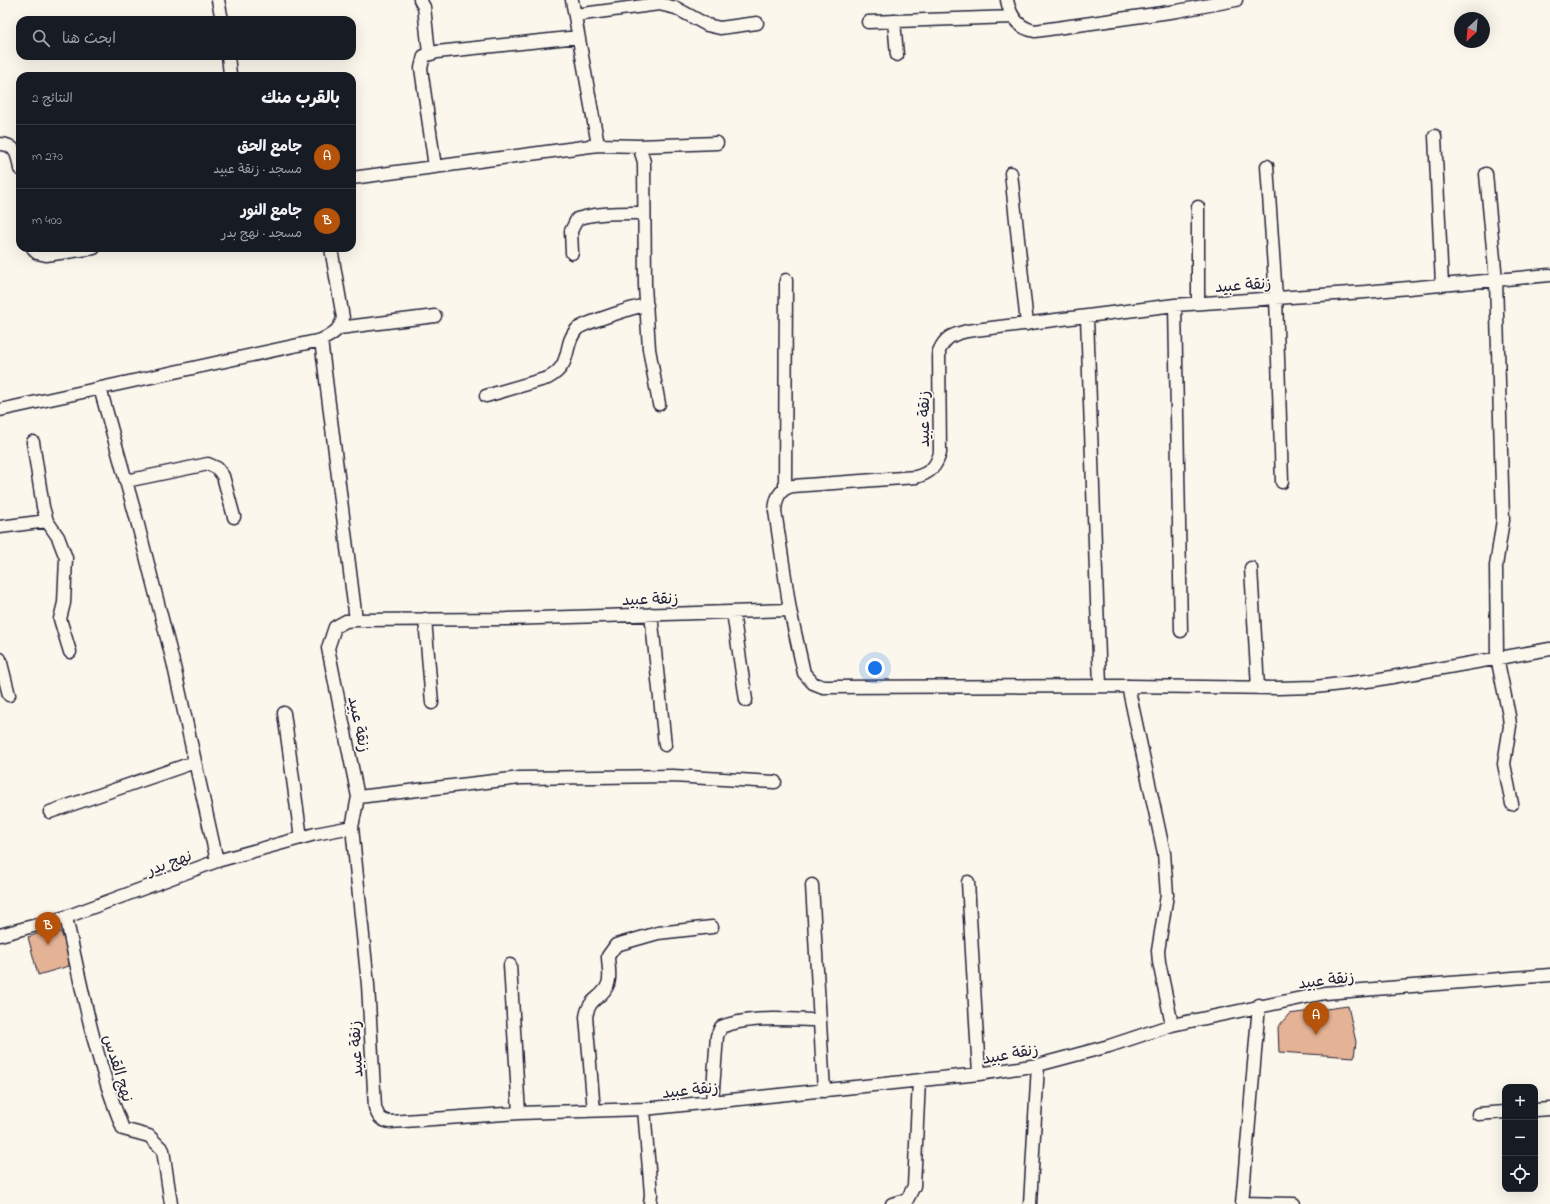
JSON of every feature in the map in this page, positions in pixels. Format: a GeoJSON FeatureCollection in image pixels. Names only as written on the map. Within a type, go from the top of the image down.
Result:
{"type":"FeatureCollection","features":[{"type":"Feature","properties":{"kind":"street"},"geometry":{"type":"LineString","coordinates":[[218,0],[221,16]]}},
{"type":"Feature","properties":{"kind":"street"},"geometry":{"type":"LineString","coordinates":[[420,0],[424,7],[429,53]]}},
{"type":"Feature","properties":{"kind":"street"},"geometry":{"type":"LineString","coordinates":[[572,0],[598,145]]}},
{"type":"Feature","properties":{"kind":"street"},"geometry":{"type":"LineString","coordinates":[[1007,0],[1012,18],[1024,28],[1042,31],[1236,0]]}},
{"type":"Feature","properties":{"kind":"street"},"geometry":{"type":"LineString","coordinates":[[575,15],[659,4],[676,8],[707,25],[720,28],[757,23]]}},
{"type":"Feature","properties":{"kind":"street"},"geometry":{"type":"LineString","coordinates":[[868,22],[1012,18]]}},
{"type":"Feature","properties":{"kind":"street"},"geometry":{"type":"LineString","coordinates":[[894,21],[897,55]]}},
{"type":"Feature","properties":{"kind":"street"},"geometry":{"type":"LineString","coordinates":[[435,167],[421,68],[424,56],[429,53],[578,37]]}},
{"type":"Feature","properties":{"kind":"street"},"geometry":{"type":"LineString","coordinates":[[228,60],[230,72]]}},
{"type":"Feature","properties":{"kind":"street"},"geometry":{"type":"LineString","coordinates":[[1435,136],[1442,284]]}},
{"type":"Feature","properties":{"kind":"street"},"geometry":{"type":"LineString","coordinates":[[356,177],[598,145],[639,146],[717,143]]}},
{"type":"Feature","properties":{"kind":"street"},"geometry":{"type":"LineString","coordinates":[[0,144],[7,144],[14,148],[16,155]]}},
{"type":"Feature","properties":{"kind":"street"},"geometry":{"type":"LineString","coordinates":[[639,146],[644,162],[645,285],[649,349],[659,404]]}},
{"type":"Feature","properties":{"kind":"street"},"geometry":{"type":"LineString","coordinates":[[1267,166],[1276,297],[1282,482]]}},
{"type":"Feature","properties":{"kind":"street"},"geometry":{"type":"LineString","coordinates":[[1011,173],[1026,324]]}},
{"type":"Feature","properties":{"kind":"street"},"geometry":{"type":"LineString","coordinates":[[1486,174],[1496,280],[1503,520],[1496,566],[1498,657],[1510,726],[1504,764],[1512,804]]}},
{"type":"Feature","properties":{"kind":"street"},"geometry":{"type":"LineString","coordinates":[[1198,207],[1198,303]]}},
{"type":"Feature","properties":{"kind":"street"},"geometry":{"type":"LineString","coordinates":[[572,253],[571,231],[577,219],[613,213],[644,213]]}},
{"type":"Feature","properties":{"kind":"street"},"geometry":{"type":"LineString","coordinates":[[36,252],[46,255],[67,252]]}},
{"type":"Feature","properties":{"kind":"street"},"geometry":{"type":"LineString","coordinates":[[332,252],[343,318],[339,328]]}},
{"type":"Feature","properties":{"kind":"street","name":"زنقة عبيد"},"geometry":{"type":"LineString","coordinates":[[785,488],[916,477],[927,474],[937,464],[940,453],[939,350],[943,341],[950,336],[967,331],[1087,318],[1175,305],[1365,292],[1550,275]]}},
{"type":"Feature","properties":{"kind":"street"},"geometry":{"type":"LineString","coordinates":[[786,280],[785,488],[777,496],[775,511],[790,610],[804,673],[813,683],[823,687],[1128,686],[1258,688],[1350,683],[1550,649]]}},
{"type":"Feature","properties":{"kind":"street"},"geometry":{"type":"LineString","coordinates":[[486,396],[557,374],[563,366],[576,330],[583,325],[630,310],[639,305],[647,305]]}},
{"type":"Feature","properties":{"kind":"street"},"geometry":{"type":"LineString","coordinates":[[1175,305],[1182,631]]}},
{"type":"Feature","properties":{"kind":"street"},"geometry":{"type":"LineString","coordinates":[[0,410],[321,340],[339,328],[435,316]]}},
{"type":"Feature","properties":{"kind":"street"},"geometry":{"type":"LineString","coordinates":[[1087,318],[1100,686]]}},
{"type":"Feature","properties":{"kind":"street"},"geometry":{"type":"LineString","coordinates":[[321,340],[356,620]]}},
{"type":"Feature","properties":{"kind":"street"},"geometry":{"type":"LineString","coordinates":[[100,388],[173,662],[217,861]]}},
{"type":"Feature","properties":{"kind":"street"},"geometry":{"type":"LineString","coordinates":[[33,442],[42,507],[47,521],[58,537],[66,558],[64,603],[60,619],[70,652]]}},
{"type":"Feature","properties":{"kind":"street"},"geometry":{"type":"LineString","coordinates":[[126,481],[208,464],[217,468],[223,476],[234,517]]}},
{"type":"Feature","properties":{"kind":"street"},"geometry":{"type":"LineString","coordinates":[[0,527],[47,521]]}},
{"type":"Feature","properties":{"kind":"street"},"geometry":{"type":"LineString","coordinates":[[1251,568],[1258,688]]}},
{"type":"Feature","properties":{"kind":"street","name":"زنقة عبيد"},"geometry":{"type":"LineString","coordinates":[[790,610],[507,619],[356,620],[346,622],[336,628],[328,648],[358,797],[352,828],[368,985],[375,1107],[378,1116],[383,1121],[390,1122],[520,1113],[644,1109],[979,1074],[1038,1065],[1109,1046],[1172,1025],[1325,993],[1550,974]]}},
{"type":"Feature","properties":{"kind":"street"},"geometry":{"type":"LineString","coordinates":[[732,612],[746,700]]}},
{"type":"Feature","properties":{"kind":"street"},"geometry":{"type":"LineString","coordinates":[[650,614],[665,745]]}},
{"type":"Feature","properties":{"kind":"street"},"geometry":{"type":"LineString","coordinates":[[425,619],[432,703]]}},
{"type":"Feature","properties":{"kind":"street"},"geometry":{"type":"LineString","coordinates":[[0,659],[9,695]]}},
{"type":"Feature","properties":{"kind":"street"},"geometry":{"type":"LineString","coordinates":[[1128,686],[1164,852],[1167,895],[1158,951],[1172,1025]]}},
{"type":"Feature","properties":{"kind":"street"},"geometry":{"type":"LineString","coordinates":[[284,713],[301,838]]}},
{"type":"Feature","properties":{"kind":"street"},"geometry":{"type":"LineString","coordinates":[[50,812],[194,762]]}},
{"type":"Feature","properties":{"kind":"street"},"geometry":{"type":"LineString","coordinates":[[358,797],[520,778],[673,776],[775,782]]}},
{"type":"Feature","properties":{"kind":"street","name":"نهج بدر"},"geometry":{"type":"LineString","coordinates":[[1,931],[66,917],[217,861],[301,838],[352,828]]}},
{"type":"Feature","properties":{"kind":"street"},"geometry":{"type":"LineString","coordinates":[[968,882],[979,1074]]}},
{"type":"Feature","properties":{"kind":"street"},"geometry":{"type":"LineString","coordinates":[[812,885],[824,1091]]}},
{"type":"Feature","properties":{"kind":"street","name":"نهج القدس"},"geometry":{"type":"LineString","coordinates":[[66,917],[94,1047],[108,1091],[123,1129],[149,1136],[163,1150],[171,1204]]}},
{"type":"Feature","properties":{"kind":"street"},"geometry":{"type":"LineString","coordinates":[[594,1111],[586,1018],[590,1004],[605,991],[609,983],[608,956],[616,945],[658,933],[712,927]]}},
{"type":"Feature","properties":{"kind":"street"},"geometry":{"type":"LineString","coordinates":[[510,964],[520,1113]]}},
{"type":"Feature","properties":{"kind":"street"},"geometry":{"type":"LineString","coordinates":[[1259,1006],[1242,1204],[1294,1204]]}},
{"type":"Feature","properties":{"kind":"street"},"geometry":{"type":"LineString","coordinates":[[712,1102],[717,1036],[721,1027],[750,1020],[820,1020]]}},
{"type":"Feature","properties":{"kind":"street"},"geometry":{"type":"LineString","coordinates":[[1030,1204],[1038,1065]]}},
{"type":"Feature","properties":{"kind":"street"},"geometry":{"type":"LineString","coordinates":[[892,1204],[907,1200],[914,1186],[919,1081]]}},
{"type":"Feature","properties":{"kind":"street"},"geometry":{"type":"LineString","coordinates":[[644,1109],[651,1194],[650,1204]]}},
{"type":"Feature","properties":{"kind":"street"},"geometry":{"type":"LineString","coordinates":[[1538,1110],[1550,1109]]}},
{"type":"Feature","properties":{"kind":"street"},"geometry":{"type":"LineString","coordinates":[[1478,1114],[1502,1112]]}},
{"type":"Feature","properties":{"kind":"building"},"geometry":{"type":"Polygon","coordinates":[[[51,929],[61,932],[69,953],[69,966],[38,975],[28,937],[51,929]]]}},
{"type":"Feature","properties":{"kind":"building"},"geometry":{"type":"Polygon","coordinates":[[[1348,1006],[1356,1042],[1354,1057],[1279,1052],[1278,1027],[1289,1014],[1348,1006]]]}},
{"type":"Feature","properties":{"kind":"place","name":"جامع النور"},"geometry":{"type":"Point","coordinates":[48,945]}},
{"type":"Feature","properties":{"kind":"place","name":"جامع الحق"},"geometry":{"type":"Point","coordinates":[1316,1035]}}]}
